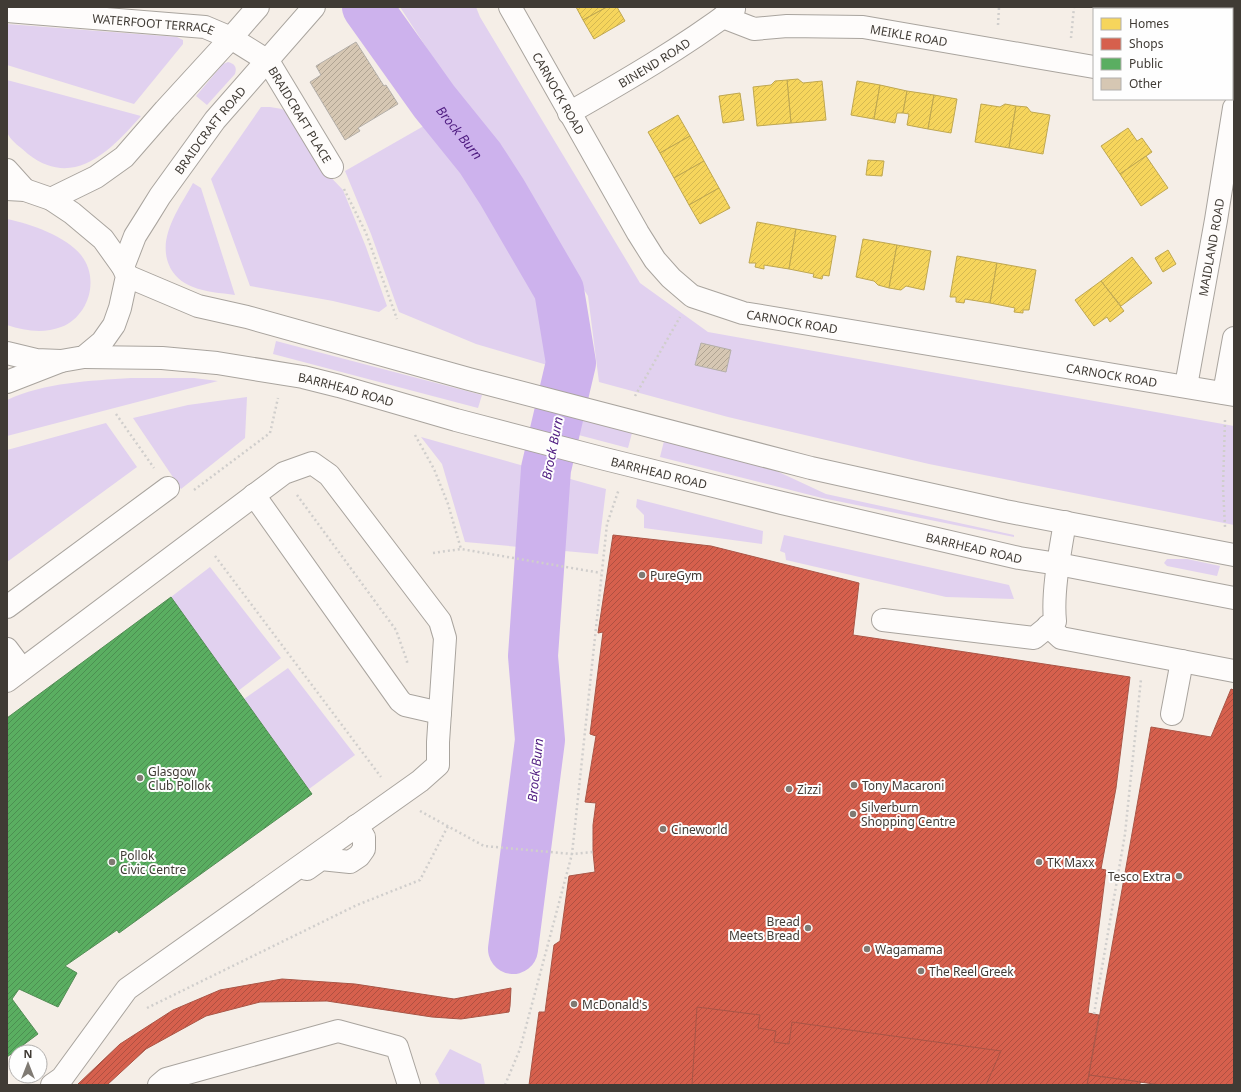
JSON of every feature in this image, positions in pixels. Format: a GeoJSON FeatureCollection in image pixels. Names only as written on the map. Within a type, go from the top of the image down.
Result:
{"type":"FeatureCollection","features":[{"type":"Feature","properties":{"kind":"street"},"geometry":{"type":"LineString","coordinates":[[51,199],[96,177],[124,157],[258,7]]}},
{"type":"Feature","properties":{"kind":"street","name":"CARNOCK ROAD"},"geometry":{"type":"LineString","coordinates":[[510,7],[638,233],[656,260],[671,278],[692,296],[743,313],[1229,394]]}},
{"type":"Feature","properties":{"kind":"street","name":"BRAIDCRAFT ROAD"},"geometry":{"type":"LineString","coordinates":[[84,357],[102,342],[114,325],[120,308],[125,271],[135,236],[160,196],[215,120],[268,61],[308,9]]}},
{"type":"Feature","properties":{"kind":"street","name":"WATERFOOT TERRACE"},"geometry":{"type":"LineString","coordinates":[[7,11],[205,27],[231,38],[268,61]]}},
{"type":"Feature","properties":{"kind":"street","name":"BINEND ROAD"},"geometry":{"type":"LineString","coordinates":[[569,112],[616,86],[730,12]]}},
{"type":"Feature","properties":{"kind":"street","name":"MEIKLE ROAD"},"geometry":{"type":"LineString","coordinates":[[730,12],[754,29],[787,26],[863,27],[1093,67]]}},
{"type":"Feature","properties":{"kind":"street","name":"BRAIDCRAFT PLACE"},"geometry":{"type":"LineString","coordinates":[[268,61],[332,168]]}},
{"type":"Feature","properties":{"kind":"street","name":"MAIDLAND ROAD"},"geometry":{"type":"LineString","coordinates":[[1186,386],[1225,222],[1234,108]]}},
{"type":"Feature","properties":{"kind":"street"},"geometry":{"type":"LineString","coordinates":[[7,170],[16,189],[51,199],[93,229],[103,239],[125,271],[198,306],[624,420],[811,468],[1005,511],[1234,555]]}},
{"type":"Feature","properties":{"kind":"street"},"geometry":{"type":"LineString","coordinates":[[1229,394],[1234,338]]}},
{"type":"Feature","properties":{"kind":"street"},"geometry":{"type":"LineString","coordinates":[[7,353],[36,360],[61,361]]}},
{"type":"Feature","properties":{"kind":"street","name":"BARRHEAD ROAD"},"geometry":{"type":"LineString","coordinates":[[61,361],[84,357],[162,358],[217,363],[303,377],[456,420],[789,505],[1020,558],[1234,598]]}},
{"type":"Feature","properties":{"kind":"street"},"geometry":{"type":"LineString","coordinates":[[7,382],[61,361]]}},
{"type":"Feature","properties":{"kind":"street"},"geometry":{"type":"LineString","coordinates":[[7,649],[15,675],[284,473],[312,463],[329,475],[440,621],[445,638],[438,765],[420,781],[127,989],[62,1078],[52,1085]]}},
{"type":"Feature","properties":{"kind":"street"},"geometry":{"type":"LineString","coordinates":[[7,607],[168,488]]}},
{"type":"Feature","properties":{"kind":"street"},"geometry":{"type":"LineString","coordinates":[[254,495],[400,701],[405,705],[440,713]]}},
{"type":"Feature","properties":{"kind":"street"},"geometry":{"type":"LineString","coordinates":[[883,620],[1034,638],[1055,621],[1054,613],[1058,564],[1065,522]]}},
{"type":"Feature","properties":{"kind":"street"},"geometry":{"type":"LineString","coordinates":[[1048,626],[1061,638],[1234,672]]}},
{"type":"Feature","properties":{"kind":"street"},"geometry":{"type":"LineString","coordinates":[[1172,714],[1182,661]]}},
{"type":"Feature","properties":{"kind":"street"},"geometry":{"type":"LineString","coordinates":[[159,1085],[166,1079],[338,1031],[397,1046],[409,1085]]}},
{"type":"Feature","properties":{"kind":"path"},"geometry":{"type":"LineString","coordinates":[[997,32],[1000,7]]}},
{"type":"Feature","properties":{"kind":"path"},"geometry":{"type":"LineString","coordinates":[[1071,44],[1074,7]]}},
{"type":"Feature","properties":{"kind":"path"},"geometry":{"type":"LineString","coordinates":[[332,168],[351,201],[366,233],[397,319]]}},
{"type":"Feature","properties":{"kind":"path"},"geometry":{"type":"LineString","coordinates":[[624,420],[635,395],[692,296]]}},
{"type":"Feature","properties":{"kind":"path"},"geometry":{"type":"LineString","coordinates":[[116,414],[168,488]]}},
{"type":"Feature","properties":{"kind":"path"},"geometry":{"type":"LineString","coordinates":[[1225,419],[1223,487],[1225,528]]}},
{"type":"Feature","properties":{"kind":"path"},"geometry":{"type":"LineString","coordinates":[[412,428],[434,469],[448,504],[461,549]]}},
{"type":"Feature","properties":{"kind":"path"},"geometry":{"type":"LineString","coordinates":[[505,1085],[520,1049],[572,854],[607,524],[620,489]]}},
{"type":"Feature","properties":{"kind":"path"},"geometry":{"type":"LineString","coordinates":[[295,491],[396,630],[407,661],[405,705]]}},
{"type":"Feature","properties":{"kind":"path"},"geometry":{"type":"LineString","coordinates":[[200,536],[366,756]]}},
{"type":"Feature","properties":{"kind":"path"},"geometry":{"type":"LineString","coordinates":[[433,553],[461,549],[601,573]]}},
{"type":"Feature","properties":{"kind":"path"},"geometry":{"type":"LineString","coordinates":[[1094,1014],[1125,834],[1141,679],[1139,673],[1139,653]]}},
{"type":"Feature","properties":{"kind":"path"},"geometry":{"type":"LineString","coordinates":[[146,1009],[357,905],[420,880],[448,826]]}},
{"type":"Feature","properties":{"kind":"path"},"geometry":{"type":"LineString","coordinates":[[484,846],[572,854],[592,852]]}},
{"type":"Feature","properties":{"kind":"shaded area"},"geometry":{"type":"Polygon","coordinates":[[[400,7],[476,7],[480,17],[640,283],[708,332],[1234,426],[1234,525],[929,464],[728,417],[599,382],[588,296],[400,7]]]}},
{"type":"Feature","properties":{"kind":"shaded area"},"geometry":{"type":"Polygon","coordinates":[[[7,24],[177,37],[183,40],[183,44],[134,104],[7,65],[7,24]]]}},
{"type":"Feature","properties":{"kind":"shaded area"},"geometry":{"type":"Polygon","coordinates":[[[228,62],[235,66],[235,74],[207,105],[196,96],[223,64],[228,62]]]}},
{"type":"Feature","properties":{"kind":"shaded area"},"geometry":{"type":"Polygon","coordinates":[[[7,80],[141,116],[117,141],[90,161],[76,167],[61,168],[45,164],[28,154],[13,141],[7,132],[7,80]]]}},
{"type":"Feature","properties":{"kind":"shaded area"},"geometry":{"type":"Polygon","coordinates":[[[261,107],[282,109],[291,115],[320,166],[343,190],[366,247],[387,306],[379,312],[333,301],[250,286],[211,179],[261,107]]]}},
{"type":"Feature","properties":{"kind":"shaded area"},"geometry":{"type":"Polygon","coordinates":[[[436,119],[472,159],[491,193],[518,231],[546,276],[552,290],[553,313],[561,369],[476,344],[399,312],[371,234],[345,171],[436,119]]]}},
{"type":"Feature","properties":{"kind":"shaded area"},"geometry":{"type":"Polygon","coordinates":[[[193,183],[201,188],[235,295],[198,289],[189,285],[175,275],[169,265],[166,254],[168,233],[177,212],[193,183]]]}},
{"type":"Feature","properties":{"kind":"shaded area"},"geometry":{"type":"Polygon","coordinates":[[[7,219],[47,232],[66,242],[81,255],[87,265],[90,275],[89,296],[85,306],[71,322],[61,327],[41,331],[20,329],[7,325],[7,219]]]}},
{"type":"Feature","properties":{"kind":"shaded area"},"geometry":{"type":"Polygon","coordinates":[[[276,341],[482,395],[478,408],[273,354],[276,341]]]}},
{"type":"Feature","properties":{"kind":"shaded area"},"geometry":{"type":"Polygon","coordinates":[[[131,378],[194,378],[218,381],[7,436],[7,400],[37,389],[68,383],[131,378]]]}},
{"type":"Feature","properties":{"kind":"shaded area"},"geometry":{"type":"Polygon","coordinates":[[[247,397],[245,438],[181,489],[133,418],[188,405],[247,397]]]}},
{"type":"Feature","properties":{"kind":"shaded area"},"geometry":{"type":"Polygon","coordinates":[[[575,418],[632,433],[628,448],[571,433],[575,418]]]}},
{"type":"Feature","properties":{"kind":"shaded area"},"geometry":{"type":"Polygon","coordinates":[[[106,423],[137,467],[7,562],[7,450],[106,423]]]}},
{"type":"Feature","properties":{"kind":"shaded area"},"geometry":{"type":"Polygon","coordinates":[[[421,437],[606,489],[598,554],[465,542],[442,464],[421,437]]]}},
{"type":"Feature","properties":{"kind":"shaded area"},"geometry":{"type":"Polygon","coordinates":[[[664,441],[768,467],[826,494],[1014,535],[1014,537],[822,498],[660,457],[664,441]]]}},
{"type":"Feature","properties":{"kind":"shaded area"},"geometry":{"type":"Polygon","coordinates":[[[637,499],[763,531],[762,544],[644,528],[644,515],[636,507],[637,499]]]}},
{"type":"Feature","properties":{"kind":"shaded area"},"geometry":{"type":"Polygon","coordinates":[[[784,535],[1009,585],[1014,599],[946,597],[786,560],[785,553],[780,551],[784,535]]]}},
{"type":"Feature","properties":{"kind":"shaded area"},"geometry":{"type":"Polygon","coordinates":[[[1167,559],[1187,559],[1220,566],[1217,576],[1167,566],[1164,563],[1167,559]]]}},
{"type":"Feature","properties":{"kind":"shaded area"},"geometry":{"type":"Polygon","coordinates":[[[210,567],[281,658],[238,691],[171,597],[210,567]]]}},
{"type":"Feature","properties":{"kind":"shaded area"},"geometry":{"type":"Polygon","coordinates":[[[288,668],[355,755],[309,789],[244,699],[288,668]]]}},
{"type":"Feature","properties":{"kind":"shaded area"},"geometry":{"type":"Polygon","coordinates":[[[450,1049],[481,1064],[485,1085],[440,1085],[435,1074],[450,1049]]]}},
{"type":"Feature","properties":{"kind":"building: Homes"},"geometry":{"type":"Polygon","coordinates":[[[576,7],[607,7],[583,20],[576,7]]]}},
{"type":"Feature","properties":{"kind":"building: Homes"},"geometry":{"type":"Polygon","coordinates":[[[607,7],[617,7],[625,21],[594,39],[583,20],[607,7]]]}},
{"type":"Feature","properties":{"kind":"building: Homes"},"geometry":{"type":"Polygon","coordinates":[[[1120,7],[1154,7],[1153,8],[1120,7]]]}},
{"type":"Feature","properties":{"kind":"building: Homes"},"geometry":{"type":"Polygon","coordinates":[[[798,79],[803,83],[822,81],[826,120],[791,123],[787,80],[798,79]]]}},
{"type":"Feature","properties":{"kind":"building: Homes"},"geometry":{"type":"Polygon","coordinates":[[[787,80],[791,123],[757,126],[753,87],[771,85],[775,81],[787,80]]]}},
{"type":"Feature","properties":{"kind":"building: Homes"},"geometry":{"type":"Polygon","coordinates":[[[857,81],[880,85],[874,119],[851,115],[857,81]]]}},
{"type":"Feature","properties":{"kind":"building: Homes"},"geometry":{"type":"Polygon","coordinates":[[[880,85],[907,91],[903,113],[897,113],[895,123],[874,119],[880,85]]]}},
{"type":"Feature","properties":{"kind":"building: Homes"},"geometry":{"type":"Polygon","coordinates":[[[907,91],[934,95],[928,129],[907,125],[909,114],[903,113],[907,91]]]}},
{"type":"Feature","properties":{"kind":"building: Homes"},"geometry":{"type":"Polygon","coordinates":[[[740,93],[744,120],[723,123],[719,96],[740,93]]]}},
{"type":"Feature","properties":{"kind":"building: Homes"},"geometry":{"type":"Polygon","coordinates":[[[934,95],[957,99],[951,133],[928,129],[934,95]]]}},
{"type":"Feature","properties":{"kind":"building: Homes"},"geometry":{"type":"Polygon","coordinates":[[[981,104],[1000,107],[1005,104],[1016,106],[1009,148],[975,142],[981,104]]]}},
{"type":"Feature","properties":{"kind":"building: Homes"},"geometry":{"type":"Polygon","coordinates":[[[1016,106],[1027,107],[1031,112],[1050,115],[1043,154],[1009,148],[1016,106]]]}},
{"type":"Feature","properties":{"kind":"building: Homes"},"geometry":{"type":"Polygon","coordinates":[[[678,115],[690,136],[660,153],[648,132],[678,115]]]}},
{"type":"Feature","properties":{"kind":"building: Homes"},"geometry":{"type":"Polygon","coordinates":[[[1128,128],[1137,141],[1142,138],[1152,152],[1120,174],[1101,146],[1128,128]]]}},
{"type":"Feature","properties":{"kind":"building: Homes"},"geometry":{"type":"Polygon","coordinates":[[[690,136],[704,161],[674,178],[660,153],[690,136]]]}},
{"type":"Feature","properties":{"kind":"building: Homes"},"geometry":{"type":"Polygon","coordinates":[[[1146,156],[1168,188],[1141,206],[1120,174],[1146,156]]]}},
{"type":"Feature","properties":{"kind":"building: Homes"},"geometry":{"type":"Polygon","coordinates":[[[868,160],[884,161],[882,176],[866,175],[868,160]]]}},
{"type":"Feature","properties":{"kind":"building: Homes"},"geometry":{"type":"Polygon","coordinates":[[[704,161],[719,188],[689,205],[674,178],[704,161]]]}},
{"type":"Feature","properties":{"kind":"building: Homes"},"geometry":{"type":"Polygon","coordinates":[[[719,188],[730,208],[700,224],[689,205],[719,188]]]}},
{"type":"Feature","properties":{"kind":"building: Homes"},"geometry":{"type":"Polygon","coordinates":[[[757,222],[796,229],[789,269],[764,265],[764,269],[755,267],[756,263],[749,263],[757,222]]]}},
{"type":"Feature","properties":{"kind":"building: Homes"},"geometry":{"type":"Polygon","coordinates":[[[796,229],[836,236],[829,276],[823,275],[822,279],[813,277],[814,274],[789,269],[796,229]]]}},
{"type":"Feature","properties":{"kind":"building: Homes"},"geometry":{"type":"Polygon","coordinates":[[[863,239],[897,245],[889,288],[878,285],[874,281],[856,277],[863,239]]]}},
{"type":"Feature","properties":{"kind":"building: Homes"},"geometry":{"type":"Polygon","coordinates":[[[897,245],[931,251],[924,290],[906,286],[901,290],[889,288],[897,245]]]}},
{"type":"Feature","properties":{"kind":"building: Homes"},"geometry":{"type":"Polygon","coordinates":[[[1168,250],[1176,264],[1163,272],[1155,258],[1168,250]]]}},
{"type":"Feature","properties":{"kind":"building: Homes"},"geometry":{"type":"Polygon","coordinates":[[[957,256],[997,263],[990,303],[965,299],[964,303],[956,302],[956,297],[950,297],[957,256]]]}},
{"type":"Feature","properties":{"kind":"building: Homes"},"geometry":{"type":"Polygon","coordinates":[[[1132,257],[1152,283],[1121,306],[1101,281],[1132,257]]]}},
{"type":"Feature","properties":{"kind":"building: Homes"},"geometry":{"type":"Polygon","coordinates":[[[997,263],[1036,270],[1029,310],[1023,310],[1023,313],[1014,312],[1015,308],[990,303],[997,263]]]}},
{"type":"Feature","properties":{"kind":"building: Homes"},"geometry":{"type":"Polygon","coordinates":[[[1101,281],[1124,311],[1110,322],[1107,317],[1094,326],[1075,300],[1101,281]]]}},
{"type":"Feature","properties":{"kind":"building: Shops","name":"Silverburn Shopping Centre"},"geometry":{"type":"Polygon","coordinates":[[[613,535],[711,546],[859,583],[853,635],[1130,677],[1116,788],[1101,869],[1106,870],[1088,1013],[1099,1015],[1087,1085],[529,1085],[539,1012],[545,1012],[554,945],[560,941],[569,876],[595,872],[593,825],[596,803],[585,802],[596,736],[590,734],[603,632],[598,633],[613,535]]]}},
{"type":"Feature","properties":{"kind":"building: Shops","name":"Tesco Extra"},"geometry":{"type":"Polygon","coordinates":[[[1231,689],[1234,690],[1234,1085],[1161,1085],[1089,1075],[1151,727],[1211,737],[1231,689]]]}},
{"type":"Feature","properties":{"kind":"building: Shops"},"geometry":{"type":"Polygon","coordinates":[[[282,979],[355,984],[454,999],[511,988],[510,1006],[509,1012],[461,1019],[432,1017],[327,1001],[260,1002],[206,1016],[146,1049],[107,1085],[77,1085],[120,1044],[173,1010],[220,990],[282,979]]]}},
{"type":"Feature","properties":{"kind":"building: Shops"},"geometry":{"type":"Polygon","coordinates":[[[697,1007],[760,1015],[758,1028],[776,1031],[774,1042],[789,1044],[792,1022],[1001,1051],[986,1085],[692,1085],[697,1007]]]}},
{"type":"Feature","properties":{"kind":"building: Shops"},"geometry":{"type":"Polygon","coordinates":[[[1089,1075],[1141,1082],[1139,1085],[1087,1085],[1089,1075]]]}},
{"type":"Feature","properties":{"kind":"building: Public","name":"Pollok Civic Centre"},"geometry":{"type":"Polygon","coordinates":[[[171,597],[312,794],[119,933],[117,930],[65,966],[77,973],[58,1007],[19,989],[12,999],[38,1034],[25,1044],[8,1044],[7,1057],[7,718],[171,597]]]}},
{"type":"Feature","properties":{"kind":"building: Other"},"geometry":{"type":"Polygon","coordinates":[[[356,42],[384,86],[386,85],[398,104],[358,128],[360,131],[345,140],[310,82],[321,75],[316,66],[356,42]]]}},
{"type":"Feature","properties":{"kind":"building: Other"},"geometry":{"type":"Polygon","coordinates":[[[701,343],[731,350],[726,372],[695,365],[701,343]]]}},
{"type":"Feature","properties":{"kind":"waterway","name":"Brock Burn"},"geometry":{"type":"LineString","coordinates":[[367,7],[434,101],[480,158],[502,192],[559,290],[571,363],[546,469],[533,656],[540,740],[513,949]]}},
{"type":"Feature","properties":{"kind":"place","name":"PureGym"},"geometry":{"type":"Point","coordinates":[642,575]}},
{"type":"Feature","properties":{"kind":"place","name":"Glasgow Club Pollok"},"geometry":{"type":"Point","coordinates":[140,778]}},
{"type":"Feature","properties":{"kind":"place","name":"Tony Macaroni"},"geometry":{"type":"Point","coordinates":[854,785]}},
{"type":"Feature","properties":{"kind":"place","name":"Zizzi"},"geometry":{"type":"Point","coordinates":[789,789]}},
{"type":"Feature","properties":{"kind":"place","name":"Silverburn Shopping Centre"},"geometry":{"type":"Point","coordinates":[853,814]}},
{"type":"Feature","properties":{"kind":"place","name":"Cineworld"},"geometry":{"type":"Point","coordinates":[663,829]}},
{"type":"Feature","properties":{"kind":"place","name":"Pollok Civic Centre"},"geometry":{"type":"Point","coordinates":[112,862]}},
{"type":"Feature","properties":{"kind":"place","name":"TK Maxx"},"geometry":{"type":"Point","coordinates":[1039,862]}},
{"type":"Feature","properties":{"kind":"place","name":"Tesco Extra"},"geometry":{"type":"Point","coordinates":[1179,876]}},
{"type":"Feature","properties":{"kind":"place","name":"Bread Meets Bread"},"geometry":{"type":"Point","coordinates":[808,928]}},
{"type":"Feature","properties":{"kind":"place","name":"Wagamama"},"geometry":{"type":"Point","coordinates":[867,949]}},
{"type":"Feature","properties":{"kind":"place","name":"The Reel Greek"},"geometry":{"type":"Point","coordinates":[921,971]}},
{"type":"Feature","properties":{"kind":"place","name":"McDonald's"},"geometry":{"type":"Point","coordinates":[574,1004]}}]}
